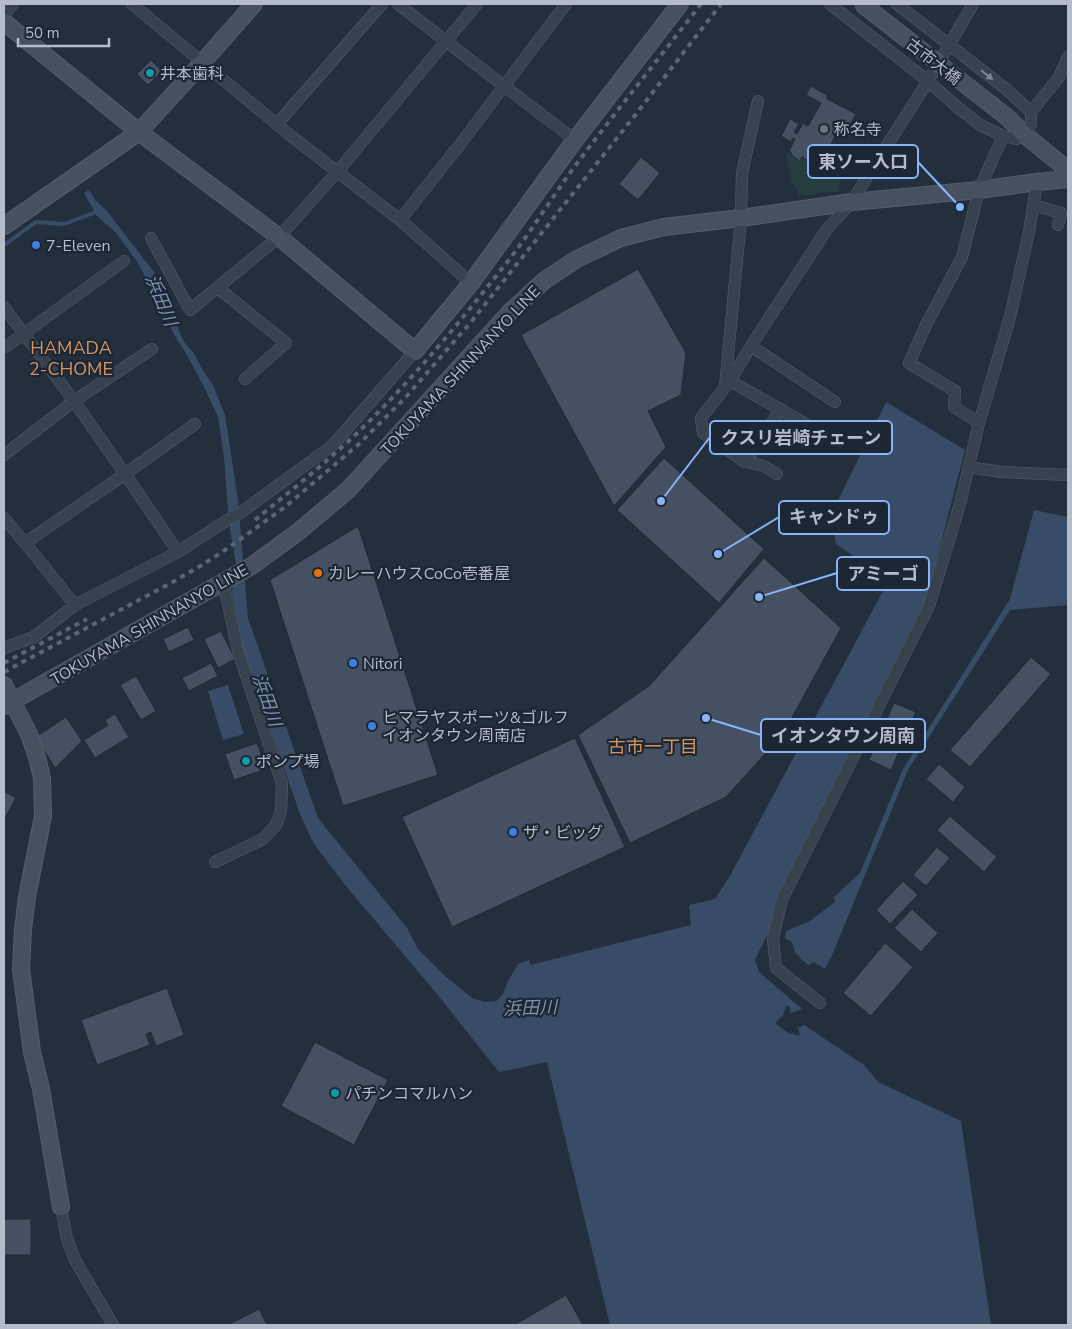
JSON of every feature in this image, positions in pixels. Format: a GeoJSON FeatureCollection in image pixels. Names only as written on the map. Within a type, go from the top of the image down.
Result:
{"type":"FeatureCollection","features":[{"type":"Feature","properties":{"kind":"street"},"geometry":{"type":"LineString","coordinates":[[4,15],[12,4]]}},
{"type":"Feature","properties":{"kind":"street"},"geometry":{"type":"LineString","coordinates":[[132,4],[202,64],[400,220],[472,283]]}},
{"type":"Feature","properties":{"kind":"street"},"geometry":{"type":"LineString","coordinates":[[4,226],[139,132],[254,4]]}},
{"type":"Feature","properties":{"kind":"street"},"geometry":{"type":"LineString","coordinates":[[277,124],[382,4]]}},
{"type":"Feature","properties":{"kind":"street"},"geometry":{"type":"LineString","coordinates":[[398,4],[576,140]]}},
{"type":"Feature","properties":{"kind":"street"},"geometry":{"type":"LineString","coordinates":[[151,238],[190,310],[279,237],[338,171],[477,4]]}},
{"type":"Feature","properties":{"kind":"street"},"geometry":{"type":"LineString","coordinates":[[400,220],[458,147],[566,4]]}},
{"type":"Feature","properties":{"kind":"street"},"geometry":{"type":"LineString","coordinates":[[4,648],[34,636],[74,605],[178,552],[232,518],[333,445],[416,351],[472,283],[576,140],[680,4]]}},
{"type":"Feature","properties":{"kind":"street"},"geometry":{"type":"LineString","coordinates":[[830,4],[928,81],[980,125],[1003,136],[1016,139],[1025,135],[1032,124],[1031,112],[1006,89],[897,4]]}},
{"type":"Feature","properties":{"kind":"street","name":"古市大橋"},"geometry":{"type":"LineString","coordinates":[[862,4],[1007,117],[1025,135],[1068,170]]}},
{"type":"Feature","properties":{"kind":"street"},"geometry":{"type":"LineString","coordinates":[[777,474],[764,466],[745,462],[703,433],[701,418],[727,385],[826,229],[852,202],[974,4]]}},
{"type":"Feature","properties":{"kind":"street"},"geometry":{"type":"LineString","coordinates":[[4,22],[139,132],[279,237],[416,351]]}},
{"type":"Feature","properties":{"kind":"street"},"geometry":{"type":"LineString","coordinates":[[1031,112],[1059,77],[1068,57]]}},
{"type":"Feature","properties":{"kind":"street"},"geometry":{"type":"LineString","coordinates":[[727,385],[741,218],[742,173],[758,101]]}},
{"type":"Feature","properties":{"kind":"street"},"geometry":{"type":"LineString","coordinates":[[979,423],[954,407],[955,391],[909,363],[926,324],[962,257],[979,190],[1003,136]]}},
{"type":"Feature","properties":{"kind":"street","name":"TOKUYAMA SHINNANYO LINE"},"geometry":{"type":"LineString","coordinates":[[8,704],[227,580],[298,532],[348,490],[510,312],[545,280],[577,259],[621,238],[664,227],[852,202],[979,190],[1068,179]]}},
{"type":"Feature","properties":{"kind":"street"},"geometry":{"type":"LineString","coordinates":[[820,1003],[776,968],[773,938],[782,899],[929,606],[960,504],[979,423],[1010,317],[1029,232],[1037,182]]}},
{"type":"Feature","properties":{"kind":"street"},"geometry":{"type":"LineString","coordinates":[[1033,205],[1061,213],[1058,225]]}},
{"type":"Feature","properties":{"kind":"street"},"geometry":{"type":"LineString","coordinates":[[4,348],[124,261]]}},
{"type":"Feature","properties":{"kind":"street"},"geometry":{"type":"LineString","coordinates":[[218,288],[286,343],[245,379]]}},
{"type":"Feature","properties":{"kind":"street"},"geometry":{"type":"LineString","coordinates":[[4,307],[74,401],[178,552]]}},
{"type":"Feature","properties":{"kind":"street"},"geometry":{"type":"LineString","coordinates":[[751,346],[835,402]]}},
{"type":"Feature","properties":{"kind":"street"},"geometry":{"type":"LineString","coordinates":[[4,455],[74,401],[152,349]]}},
{"type":"Feature","properties":{"kind":"street"},"geometry":{"type":"LineString","coordinates":[[727,385],[806,424]]}},
{"type":"Feature","properties":{"kind":"street"},"geometry":{"type":"LineString","coordinates":[[745,462],[781,410]]}},
{"type":"Feature","properties":{"kind":"street"},"geometry":{"type":"LineString","coordinates":[[25,543],[195,424]]}},
{"type":"Feature","properties":{"kind":"street"},"geometry":{"type":"LineString","coordinates":[[968,467],[1002,472],[1068,475]]}},
{"type":"Feature","properties":{"kind":"street"},"geometry":{"type":"LineString","coordinates":[[4,518],[74,605]]}},
{"type":"Feature","properties":{"kind":"street"},"geometry":{"type":"LineString","coordinates":[[215,862],[263,839],[276,825],[281,811],[282,784],[238,651],[227,580]]}},
{"type":"Feature","properties":{"kind":"street"},"geometry":{"type":"LineString","coordinates":[[4,685],[8,704],[29,734],[42,778],[43,816],[27,897],[21,969],[32,1052],[41,1089],[67,1239],[75,1260],[113,1325]]}},
{"type":"Feature","properties":{"kind":"green space"},"geometry":{"type":"Polygon","coordinates":[[[786,153],[800,160],[802,157],[841,181],[839,185],[840,191],[798,196],[797,188],[792,184],[786,153]]]}},
{"type":"Feature","properties":{"kind":"water","name":"浜田川"},"geometry":{"type":"Polygon","coordinates":[[[89,190],[154,272],[183,340],[195,355],[213,385],[225,415],[238,500],[248,618],[318,818],[407,928],[418,949],[445,976],[472,998],[485,1002],[496,1001],[503,994],[518,964],[529,960],[530,965],[691,925],[689,905],[715,899],[731,874],[889,580],[836,544],[831,515],[886,402],[965,450],[925,605],[755,960],[759,972],[802,1009],[791,1013],[789,1006],[786,1006],[783,1015],[775,1023],[788,1033],[800,1036],[798,1028],[804,1025],[864,1065],[878,1082],[961,1121],[991,1325],[610,1325],[547,1062],[499,1072],[437,994],[346,886],[314,844],[300,814],[243,650],[232,592],[236,564],[229,523],[224,458],[218,417],[138,263],[116,233],[97,216],[84,193],[89,190]]]}},
{"type":"Feature","properties":{"kind":"water"},"geometry":{"type":"Polygon","coordinates":[[[1034,510],[1068,517],[1068,605],[1010,610],[908,770],[825,969],[814,962],[808,965],[795,953],[792,942],[785,938],[786,931],[810,921],[835,902],[834,897],[860,873],[903,769],[1010,599],[1034,510]]]}},
{"type":"Feature","properties":{"kind":"water"},"geometry":{"type":"Polygon","coordinates":[[[228,685],[244,734],[223,740],[208,691],[228,685]]]}},
{"type":"Feature","properties":{"kind":"building","name":"井本歯科"},"geometry":{"type":"Polygon","coordinates":[[[151,60],[162,71],[148,85],[137,74],[151,60]]]}},
{"type":"Feature","properties":{"kind":"building","name":"称名寺"},"geometry":{"type":"Polygon","coordinates":[[[811,86],[827,95],[827,99],[856,114],[844,136],[835,131],[830,147],[833,150],[828,158],[825,157],[819,167],[802,157],[800,161],[791,155],[789,151],[795,139],[793,138],[791,142],[781,136],[790,119],[799,124],[794,132],[797,134],[803,123],[808,126],[821,103],[806,95],[811,86]]]}},
{"type":"Feature","properties":{"kind":"building"},"geometry":{"type":"Polygon","coordinates":[[[641,157],[660,173],[638,200],[619,184],[641,157]]]}},
{"type":"Feature","properties":{"kind":"building"},"geometry":{"type":"Polygon","coordinates":[[[638,269],[686,353],[681,395],[648,411],[666,447],[614,506],[521,335],[638,269]]]}},
{"type":"Feature","properties":{"kind":"building"},"geometry":{"type":"Polygon","coordinates":[[[664,458],[764,549],[719,603],[617,510],[664,458]]]}},
{"type":"Feature","properties":{"kind":"building"},"geometry":{"type":"Polygon","coordinates":[[[358,526],[438,775],[343,806],[270,580],[358,526]]]}},
{"type":"Feature","properties":{"kind":"building"},"geometry":{"type":"Polygon","coordinates":[[[764,558],[841,628],[783,734],[726,797],[630,843],[578,735],[649,686],[764,558]]]}},
{"type":"Feature","properties":{"kind":"building"},"geometry":{"type":"Polygon","coordinates":[[[188,627],[194,640],[169,652],[163,639],[188,627]]]}},
{"type":"Feature","properties":{"kind":"building"},"geometry":{"type":"Polygon","coordinates":[[[221,631],[235,659],[218,668],[204,639],[221,631]]]}},
{"type":"Feature","properties":{"kind":"building"},"geometry":{"type":"Polygon","coordinates":[[[1031,657],[1051,674],[970,767],[950,750],[1031,657]]]}},
{"type":"Feature","properties":{"kind":"building"},"geometry":{"type":"Polygon","coordinates":[[[211,663],[218,676],[189,691],[182,678],[211,663]]]}},
{"type":"Feature","properties":{"kind":"building"},"geometry":{"type":"Polygon","coordinates":[[[136,676],[156,711],[141,720],[120,685],[136,676]]]}},
{"type":"Feature","properties":{"kind":"building"},"geometry":{"type":"Polygon","coordinates":[[[894,703],[916,712],[891,770],[869,760],[894,703]]]}},
{"type":"Feature","properties":{"kind":"building"},"geometry":{"type":"Polygon","coordinates":[[[115,714],[129,737],[95,758],[84,740],[108,725],[105,720],[115,714]]]}},
{"type":"Feature","properties":{"kind":"building"},"geometry":{"type":"Polygon","coordinates":[[[66,717],[82,741],[55,768],[36,737],[66,717]]]}},
{"type":"Feature","properties":{"kind":"building","name":"ザ・ビッグ"},"geometry":{"type":"Polygon","coordinates":[[[575,738],[625,847],[452,927],[402,817],[575,738]]]}},
{"type":"Feature","properties":{"kind":"building","name":"ポンプ場"},"geometry":{"type":"Polygon","coordinates":[[[257,743],[266,769],[234,780],[225,754],[257,743]]]}},
{"type":"Feature","properties":{"kind":"building"},"geometry":{"type":"Polygon","coordinates":[[[939,764],[965,787],[953,802],[926,779],[939,764]]]}},
{"type":"Feature","properties":{"kind":"building"},"geometry":{"type":"Polygon","coordinates":[[[4,791],[16,798],[4,820],[4,791]]]}},
{"type":"Feature","properties":{"kind":"building"},"geometry":{"type":"Polygon","coordinates":[[[950,816],[997,857],[984,872],[937,830],[950,816]]]}},
{"type":"Feature","properties":{"kind":"building"},"geometry":{"type":"Polygon","coordinates":[[[937,847],[950,858],[926,886],[913,875],[937,847]]]}},
{"type":"Feature","properties":{"kind":"building"},"geometry":{"type":"Polygon","coordinates":[[[903,881],[918,895],[890,924],[876,910],[903,881]]]}},
{"type":"Feature","properties":{"kind":"building"},"geometry":{"type":"Polygon","coordinates":[[[912,909],[938,933],[921,952],[894,928],[912,909]]]}},
{"type":"Feature","properties":{"kind":"building"},"geometry":{"type":"Polygon","coordinates":[[[885,943],[913,967],[871,1016],[843,993],[885,943]]]}},
{"type":"Feature","properties":{"kind":"building"},"geometry":{"type":"Polygon","coordinates":[[[167,988],[184,1035],[156,1046],[151,1032],[146,1034],[150,1045],[97,1065],[81,1020],[167,988]]]}},
{"type":"Feature","properties":{"kind":"building","name":"パチンコマルハン"},"geometry":{"type":"Polygon","coordinates":[[[315,1042],[388,1080],[354,1145],[281,1106],[315,1042]]]}},
{"type":"Feature","properties":{"kind":"building"},"geometry":{"type":"Polygon","coordinates":[[[4,1219],[31,1219],[31,1255],[4,1255],[4,1219]]]}},
{"type":"Feature","properties":{"kind":"building"},"geometry":{"type":"Polygon","coordinates":[[[566,1295],[583,1325],[514,1325],[566,1295]]]}},
{"type":"Feature","properties":{"kind":"building"},"geometry":{"type":"Polygon","coordinates":[[[259,1309],[267,1325],[228,1325],[259,1309]]]}},
{"type":"Feature","properties":{"kind":"waterway"},"geometry":{"type":"LineString","coordinates":[[4,245],[36,222],[64,224],[99,211]]}},
{"type":"Feature","properties":{"kind":"railway"},"geometry":{"type":"LineString","coordinates":[[255,520],[353,437],[434,352],[508,261],[560,186],[608,122],[701,4]]}},
{"type":"Feature","properties":{"kind":"railway"},"geometry":{"type":"LineString","coordinates":[[4,672],[202,565],[285,507],[359,444],[406,397],[471,322],[721,4]]}},
{"type":"Feature","properties":{"kind":"railway"},"geometry":{"type":"LineString","coordinates":[[4,663],[87,619]]}},
{"type":"Feature","properties":{"kind":"place","name":"井本歯科"},"geometry":{"type":"Point","coordinates":[150,73]}},
{"type":"Feature","properties":{"kind":"place","name":"称名寺"},"geometry":{"type":"Point","coordinates":[824,129]}},
{"type":"Feature","properties":{"kind":"place","name":"東ソー入口"},"geometry":{"type":"Point","coordinates":[960,207]}},
{"type":"Feature","properties":{"kind":"place","name":"7-Eleven"},"geometry":{"type":"Point","coordinates":[36,245]}},
{"type":"Feature","properties":{"kind":"place","name":"クスリ岩崎チェーン"},"geometry":{"type":"Point","coordinates":[661,501]}},
{"type":"Feature","properties":{"kind":"place","name":"キャンドゥ"},"geometry":{"type":"Point","coordinates":[718,554]}},
{"type":"Feature","properties":{"kind":"place","name":"カレーハウスCoCo壱番屋"},"geometry":{"type":"Point","coordinates":[318,573]}},
{"type":"Feature","properties":{"kind":"place","name":"アミーゴ"},"geometry":{"type":"Point","coordinates":[759,597]}},
{"type":"Feature","properties":{"kind":"place","name":"Nitori"},"geometry":{"type":"Point","coordinates":[353,663]}},
{"type":"Feature","properties":{"kind":"place","name":"イオンタウン周南"},"geometry":{"type":"Point","coordinates":[706,718]}},
{"type":"Feature","properties":{"kind":"place","name":"ヒマラヤスポーツ&ゴルフ イオンタウン周南店"},"geometry":{"type":"Point","coordinates":[372,726]}},
{"type":"Feature","properties":{"kind":"place","name":"ポンプ場"},"geometry":{"type":"Point","coordinates":[246,761]}},
{"type":"Feature","properties":{"kind":"place","name":"ザ・ビッグ"},"geometry":{"type":"Point","coordinates":[513,832]}},
{"type":"Feature","properties":{"kind":"place","name":"パチンコマルハン"},"geometry":{"type":"Point","coordinates":[335,1093]}},
{"type":"Feature","properties":{"kind":"district","name":"HAMADA 2-CHOME"},"geometry":{"type":"Point","coordinates":[71,358]}},
{"type":"Feature","properties":{"kind":"district","name":"古市一丁目"},"geometry":{"type":"Point","coordinates":[653,747]}}]}
